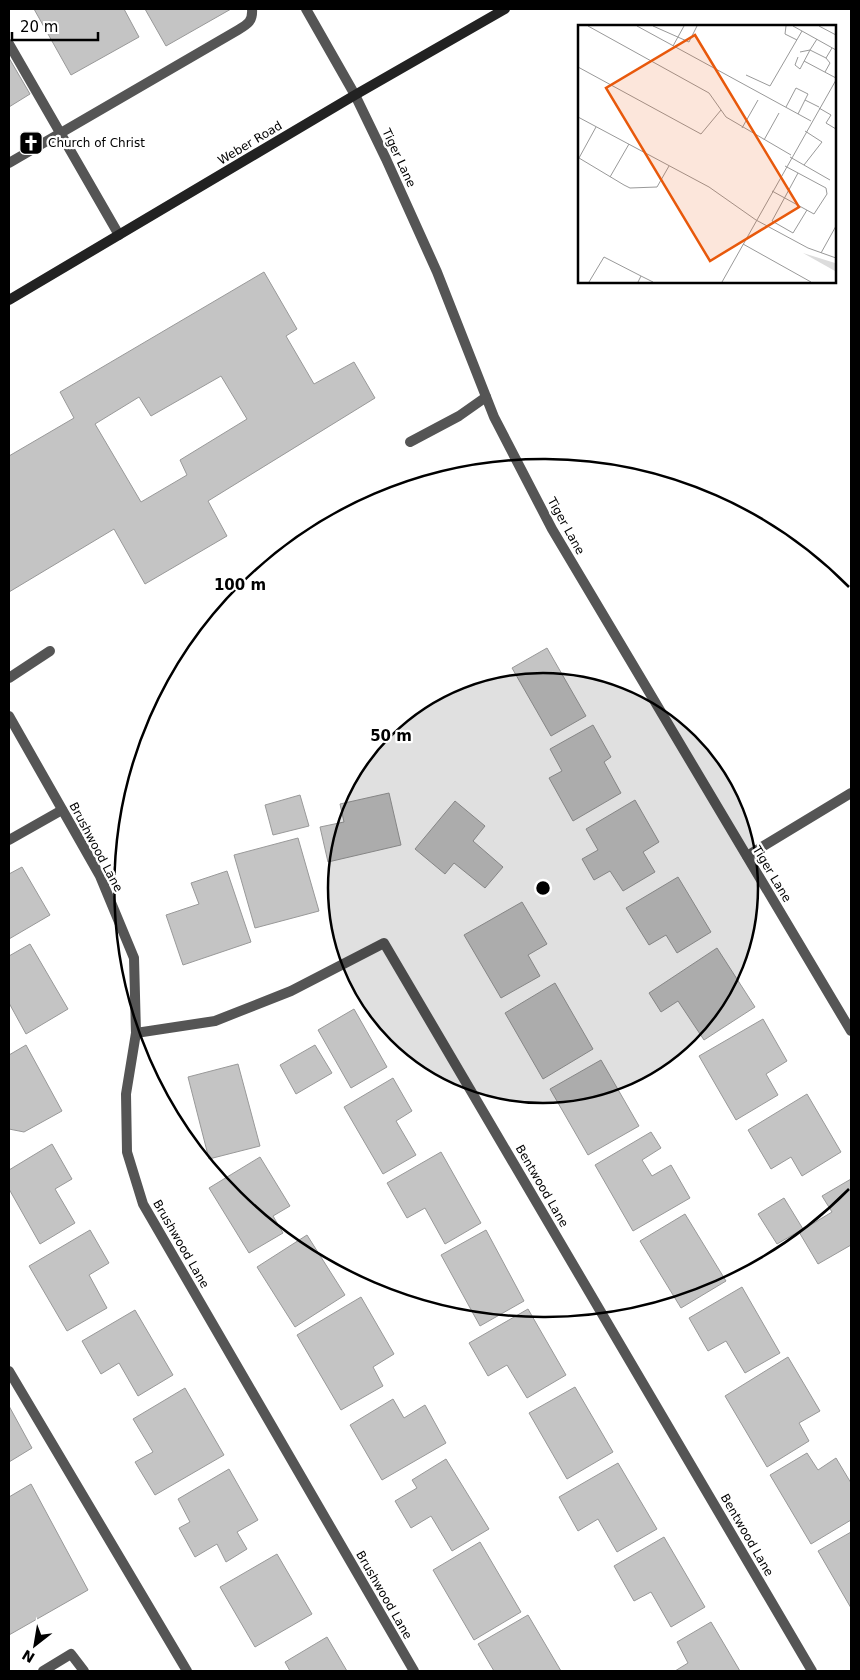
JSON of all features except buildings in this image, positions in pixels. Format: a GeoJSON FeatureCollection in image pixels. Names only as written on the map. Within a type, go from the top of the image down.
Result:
{"type":"FeatureCollection","features":[{"type":"Feature","properties":{"kind":"main road","name":"Weber Road"},"geometry":{"type":"LineString","coordinates":[[9,300],[505,9]]}},
{"type":"Feature","properties":{"kind":"street"},"geometry":{"type":"LineString","coordinates":[[9,163],[238,30],[249,23],[252,17],[252,9]]}},
{"type":"Feature","properties":{"kind":"street","name":"Tiger Lane"},"geometry":{"type":"LineString","coordinates":[[306,9],[356,95],[437,272],[494,417],[552,529],[851,1031]]}},
{"type":"Feature","properties":{"kind":"street"},"geometry":{"type":"LineString","coordinates":[[9,44],[119,235]]}},
{"type":"Feature","properties":{"kind":"street"},"geometry":{"type":"LineString","coordinates":[[410,442],[459,416],[486,397]]}},
{"type":"Feature","properties":{"kind":"street"},"geometry":{"type":"LineString","coordinates":[[9,678],[50,651]]}},
{"type":"Feature","properties":{"kind":"street","name":"Brushwood Lane"},"geometry":{"type":"LineString","coordinates":[[9,716],[100,876],[134,958],[136,1033],[126,1094],[127,1152],[144,1204],[414,1671]]}},
{"type":"Feature","properties":{"kind":"street"},"geometry":{"type":"LineString","coordinates":[[747,856],[851,793]]}},
{"type":"Feature","properties":{"kind":"street"},"geometry":{"type":"LineString","coordinates":[[9,840],[62,810]]}},
{"type":"Feature","properties":{"kind":"street","name":"Bentwood Lane"},"geometry":{"type":"LineString","coordinates":[[136,1033],[215,1022],[291,991],[384,943],[812,1671]]}},
{"type":"Feature","properties":{"kind":"street"},"geometry":{"type":"LineString","coordinates":[[9,1371],[186,1671]]}},
{"type":"Feature","properties":{"kind":"street"},"geometry":{"type":"LineString","coordinates":[[43,1671],[71,1654],[84,1671]]}},
{"type":"Feature","properties":{"kind":"place","name":"Church of Christ"},"geometry":{"type":"Point","coordinates":[31,143]}}]}
